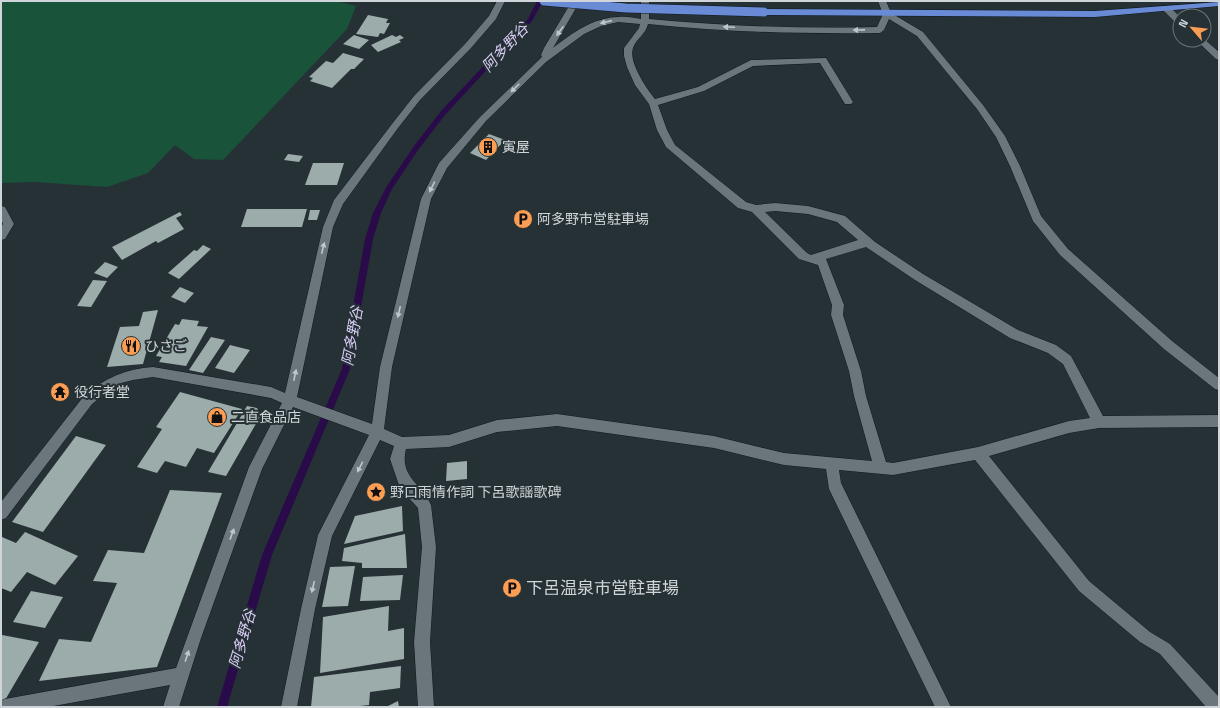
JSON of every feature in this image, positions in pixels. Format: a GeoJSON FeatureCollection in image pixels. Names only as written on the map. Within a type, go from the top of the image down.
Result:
{"type":"FeatureCollection","features":[{"type":"Feature","properties":{"kind":"highway"},"geometry":{"type":"LineString","coordinates":[[544,1],[626,8],[887,14],[1095,14],[1219,4]]}},
{"type":"Feature","properties":{"kind":"street"},"geometry":{"type":"LineString","coordinates":[[172,707],[181,675],[256,467],[290,400],[328,227],[338,202],[417,98],[468,46],[493,17],[501,1]]}},
{"type":"Feature","properties":{"kind":"street"},"geometry":{"type":"LineString","coordinates":[[542,60],[548,48],[571,14],[576,1]]}},
{"type":"Feature","properties":{"kind":"street"},"geometry":{"type":"LineString","coordinates":[[645,1],[645,21],[643,28],[628,48],[628,56],[640,84],[653,103],[662,130],[671,147],[742,205],[756,209],[775,207],[808,210],[841,219],[867,242],[919,277],[1014,334],[1057,352],[1067,360],[1099,422]]}},
{"type":"Feature","properties":{"kind":"street"},"geometry":{"type":"LineString","coordinates":[[882,1],[887,14],[920,34],[980,107],[1000,136],[1037,218],[1064,252],[1168,344],[1219,385]]}},
{"type":"Feature","properties":{"kind":"street"},"geometry":{"type":"LineString","coordinates":[[1168,9],[1172,13]]}},
{"type":"Feature","properties":{"kind":"street"},"geometry":{"type":"LineString","coordinates":[[289,707],[308,609],[325,535],[377,432],[386,367],[426,199],[443,166],[483,119],[542,60],[581,32],[598,24],[618,19],[682,25],[828,31],[880,30],[887,14]]}},
{"type":"Feature","properties":{"kind":"street"},"geometry":{"type":"LineString","coordinates":[[1209,48],[1219,57]]}},
{"type":"Feature","properties":{"kind":"street"},"geometry":{"type":"LineString","coordinates":[[653,103],[701,89],[751,64],[823,60],[848,102]]}},
{"type":"Feature","properties":{"kind":"street"},"geometry":{"type":"LineString","coordinates":[[756,209],[803,256],[810,260],[822,262],[838,305],[837,315],[855,371],[860,396],[881,468]]}},
{"type":"Feature","properties":{"kind":"street"},"geometry":{"type":"LineString","coordinates":[[1,210],[9,224],[1,236]]}},
{"type":"Feature","properties":{"kind":"street"},"geometry":{"type":"LineString","coordinates":[[817,260],[823,255],[867,242]]}},
{"type":"Feature","properties":{"kind":"street"},"geometry":{"type":"LineString","coordinates":[[1,513],[88,400],[98,390],[114,380],[136,374],[153,372],[271,393],[377,432],[401,443],[449,441],[497,426],[557,420],[714,442],[784,459],[893,469],[978,453],[1069,427],[1099,422],[1219,421]]}},
{"type":"Feature","properties":{"kind":"street"},"geometry":{"type":"LineString","coordinates":[[401,443],[398,459],[405,483],[424,505],[429,547],[422,642],[426,707]]}},
{"type":"Feature","properties":{"kind":"street"},"geometry":{"type":"LineString","coordinates":[[978,453],[1084,586],[1145,637],[1165,649],[1217,707]]}},
{"type":"Feature","properties":{"kind":"street"},"geometry":{"type":"LineString","coordinates":[[832,464],[834,484],[943,707]]}},
{"type":"Feature","properties":{"kind":"street"},"geometry":{"type":"LineString","coordinates":[[5,707],[181,675]]}},
{"type":"Feature","properties":{"kind":"green space"},"geometry":{"type":"Polygon","coordinates":[[[1,1],[337,1],[356,6],[347,29],[223,160],[194,159],[175,145],[148,173],[107,187],[34,182],[1,183],[1,1]]]}},
{"type":"Feature","properties":{"kind":"building"},"geometry":{"type":"Polygon","coordinates":[[[368,15],[388,19],[386,23],[390,23],[384,34],[380,33],[378,37],[356,34],[368,15]]]}},
{"type":"Feature","properties":{"kind":"building"},"geometry":{"type":"Polygon","coordinates":[[[354,35],[369,40],[359,49],[343,44],[354,35]]]}},
{"type":"Feature","properties":{"kind":"building"},"geometry":{"type":"Polygon","coordinates":[[[392,35],[396,37],[400,35],[404,38],[399,40],[401,42],[378,52],[371,45],[392,35]]]}},
{"type":"Feature","properties":{"kind":"building"},"geometry":{"type":"Polygon","coordinates":[[[343,53],[364,59],[354,69],[351,69],[332,88],[310,81],[313,78],[309,77],[326,61],[333,63],[343,53]]]}},
{"type":"Feature","properties":{"kind":"building","name":"寅屋"},"geometry":{"type":"Polygon","coordinates":[[[489,134],[505,140],[486,160],[470,153],[489,134]]]}},
{"type":"Feature","properties":{"kind":"building"},"geometry":{"type":"Polygon","coordinates":[[[288,154],[303,156],[299,162],[284,160],[288,154]]]}},
{"type":"Feature","properties":{"kind":"building"},"geometry":{"type":"Polygon","coordinates":[[[313,163],[344,163],[337,185],[305,185],[313,163]]]}},
{"type":"Feature","properties":{"kind":"building"},"geometry":{"type":"Polygon","coordinates":[[[247,209],[307,209],[302,227],[241,227],[247,209]]]}},
{"type":"Feature","properties":{"kind":"building"},"geometry":{"type":"Polygon","coordinates":[[[310,210],[320,210],[317,220],[308,220],[310,210]]]}},
{"type":"Feature","properties":{"kind":"building"},"geometry":{"type":"Polygon","coordinates":[[[180,212],[182,215],[176,218],[184,229],[158,243],[156,241],[122,260],[112,247],[180,212]]]}},
{"type":"Feature","properties":{"kind":"building"},"geometry":{"type":"Polygon","coordinates":[[[203,245],[211,249],[179,279],[168,273],[194,250],[197,251],[203,245]]]}},
{"type":"Feature","properties":{"kind":"building"},"geometry":{"type":"Polygon","coordinates":[[[105,262],[118,267],[107,278],[94,273],[105,262]]]}},
{"type":"Feature","properties":{"kind":"building"},"geometry":{"type":"Polygon","coordinates":[[[93,280],[107,281],[91,307],[77,306],[93,280]]]}},
{"type":"Feature","properties":{"kind":"building"},"geometry":{"type":"Polygon","coordinates":[[[180,287],[194,293],[185,303],[171,297],[180,287]]]}},
{"type":"Feature","properties":{"kind":"building","name":"ひさご"},"geometry":{"type":"Polygon","coordinates":[[[158,310],[143,364],[107,367],[120,327],[139,326],[143,312],[158,310]]]}},
{"type":"Feature","properties":{"kind":"building"},"geometry":{"type":"Polygon","coordinates":[[[182,319],[199,321],[197,326],[208,327],[186,366],[159,362],[162,357],[156,356],[175,324],[179,325],[182,319]]]}},
{"type":"Feature","properties":{"kind":"building"},"geometry":{"type":"Polygon","coordinates":[[[211,337],[225,340],[203,373],[189,370],[211,337]]]}},
{"type":"Feature","properties":{"kind":"building"},"geometry":{"type":"Polygon","coordinates":[[[230,345],[250,350],[234,373],[215,368],[230,345]]]}},
{"type":"Feature","properties":{"kind":"building","name":"役行者堂"},"geometry":{"type":"Polygon","coordinates":[[[58,387],[68,387],[63,397],[53,396],[58,387]]]}},
{"type":"Feature","properties":{"kind":"building"},"geometry":{"type":"Polygon","coordinates":[[[180,392],[242,409],[214,453],[197,448],[186,467],[165,461],[157,473],[137,467],[162,429],[156,427],[180,392]]]}},
{"type":"Feature","properties":{"kind":"building"},"geometry":{"type":"Polygon","coordinates":[[[247,406],[257,408],[261,415],[226,476],[208,472],[247,406]]]}},
{"type":"Feature","properties":{"kind":"building"},"geometry":{"type":"Polygon","coordinates":[[[76,436],[106,445],[43,532],[12,522],[76,436]]]}},
{"type":"Feature","properties":{"kind":"building"},"geometry":{"type":"Polygon","coordinates":[[[467,461],[467,479],[446,481],[447,463],[467,461]]]}},
{"type":"Feature","properties":{"kind":"building"},"geometry":{"type":"Polygon","coordinates":[[[170,490],[222,493],[157,667],[39,681],[59,639],[91,642],[117,583],[93,581],[108,550],[144,553],[170,490]]]}},
{"type":"Feature","properties":{"kind":"building"},"geometry":{"type":"Polygon","coordinates":[[[402,506],[403,531],[344,544],[355,516],[402,506]]]}},
{"type":"Feature","properties":{"kind":"building"},"geometry":{"type":"Polygon","coordinates":[[[25,532],[78,556],[55,585],[27,572],[11,592],[1,588],[1,538],[2,537],[16,543],[25,532]]]}},
{"type":"Feature","properties":{"kind":"building"},"geometry":{"type":"Polygon","coordinates":[[[405,534],[407,568],[362,568],[362,563],[342,561],[344,548],[405,534]]]}},
{"type":"Feature","properties":{"kind":"building"},"geometry":{"type":"Polygon","coordinates":[[[355,566],[348,606],[322,607],[330,567],[355,566]]]}},
{"type":"Feature","properties":{"kind":"building"},"geometry":{"type":"Polygon","coordinates":[[[403,575],[400,600],[360,601],[363,577],[403,575]]]}},
{"type":"Feature","properties":{"kind":"building"},"geometry":{"type":"Polygon","coordinates":[[[31,591],[63,597],[45,628],[13,622],[31,591]]]}},
{"type":"Feature","properties":{"kind":"building"},"geometry":{"type":"Polygon","coordinates":[[[389,606],[388,631],[404,628],[404,659],[320,673],[323,617],[389,606]]]}},
{"type":"Feature","properties":{"kind":"building"},"geometry":{"type":"Polygon","coordinates":[[[2,635],[39,642],[1,707],[1,637],[2,635]]]}},
{"type":"Feature","properties":{"kind":"building"},"geometry":{"type":"Polygon","coordinates":[[[401,666],[400,688],[370,692],[369,705],[352,707],[311,707],[314,677],[401,666]]]}},
{"type":"Feature","properties":{"kind":"building"},"geometry":{"type":"Polygon","coordinates":[[[398,701],[399,707],[386,707],[398,701]]]}},
{"type":"Feature","properties":{"kind":"waterway","name":"阿多野谷"},"geometry":{"type":"LineString","coordinates":[[222,707],[267,555],[346,369],[369,239],[377,213],[389,188],[416,148],[443,113],[530,20],[540,1]]}},
{"type":"Feature","properties":{"kind":"place","name":"寅屋"},"geometry":{"type":"Point","coordinates":[488,147]}},
{"type":"Feature","properties":{"kind":"place","name":"阿多野市営駐車場"},"geometry":{"type":"Point","coordinates":[523,219]}},
{"type":"Feature","properties":{"kind":"place","name":"ひさご"},"geometry":{"type":"Point","coordinates":[131,346]}},
{"type":"Feature","properties":{"kind":"place","name":"役行者堂"},"geometry":{"type":"Point","coordinates":[60,392]}},
{"type":"Feature","properties":{"kind":"place","name":"二直食品店"},"geometry":{"type":"Point","coordinates":[217,417]}},
{"type":"Feature","properties":{"kind":"place","name":"野口雨情作詞 下呂歌謡歌碑"},"geometry":{"type":"Point","coordinates":[376,492]}},
{"type":"Feature","properties":{"kind":"place","name":"下呂温泉市営駐車場"},"geometry":{"type":"Point","coordinates":[512,588]}}]}
